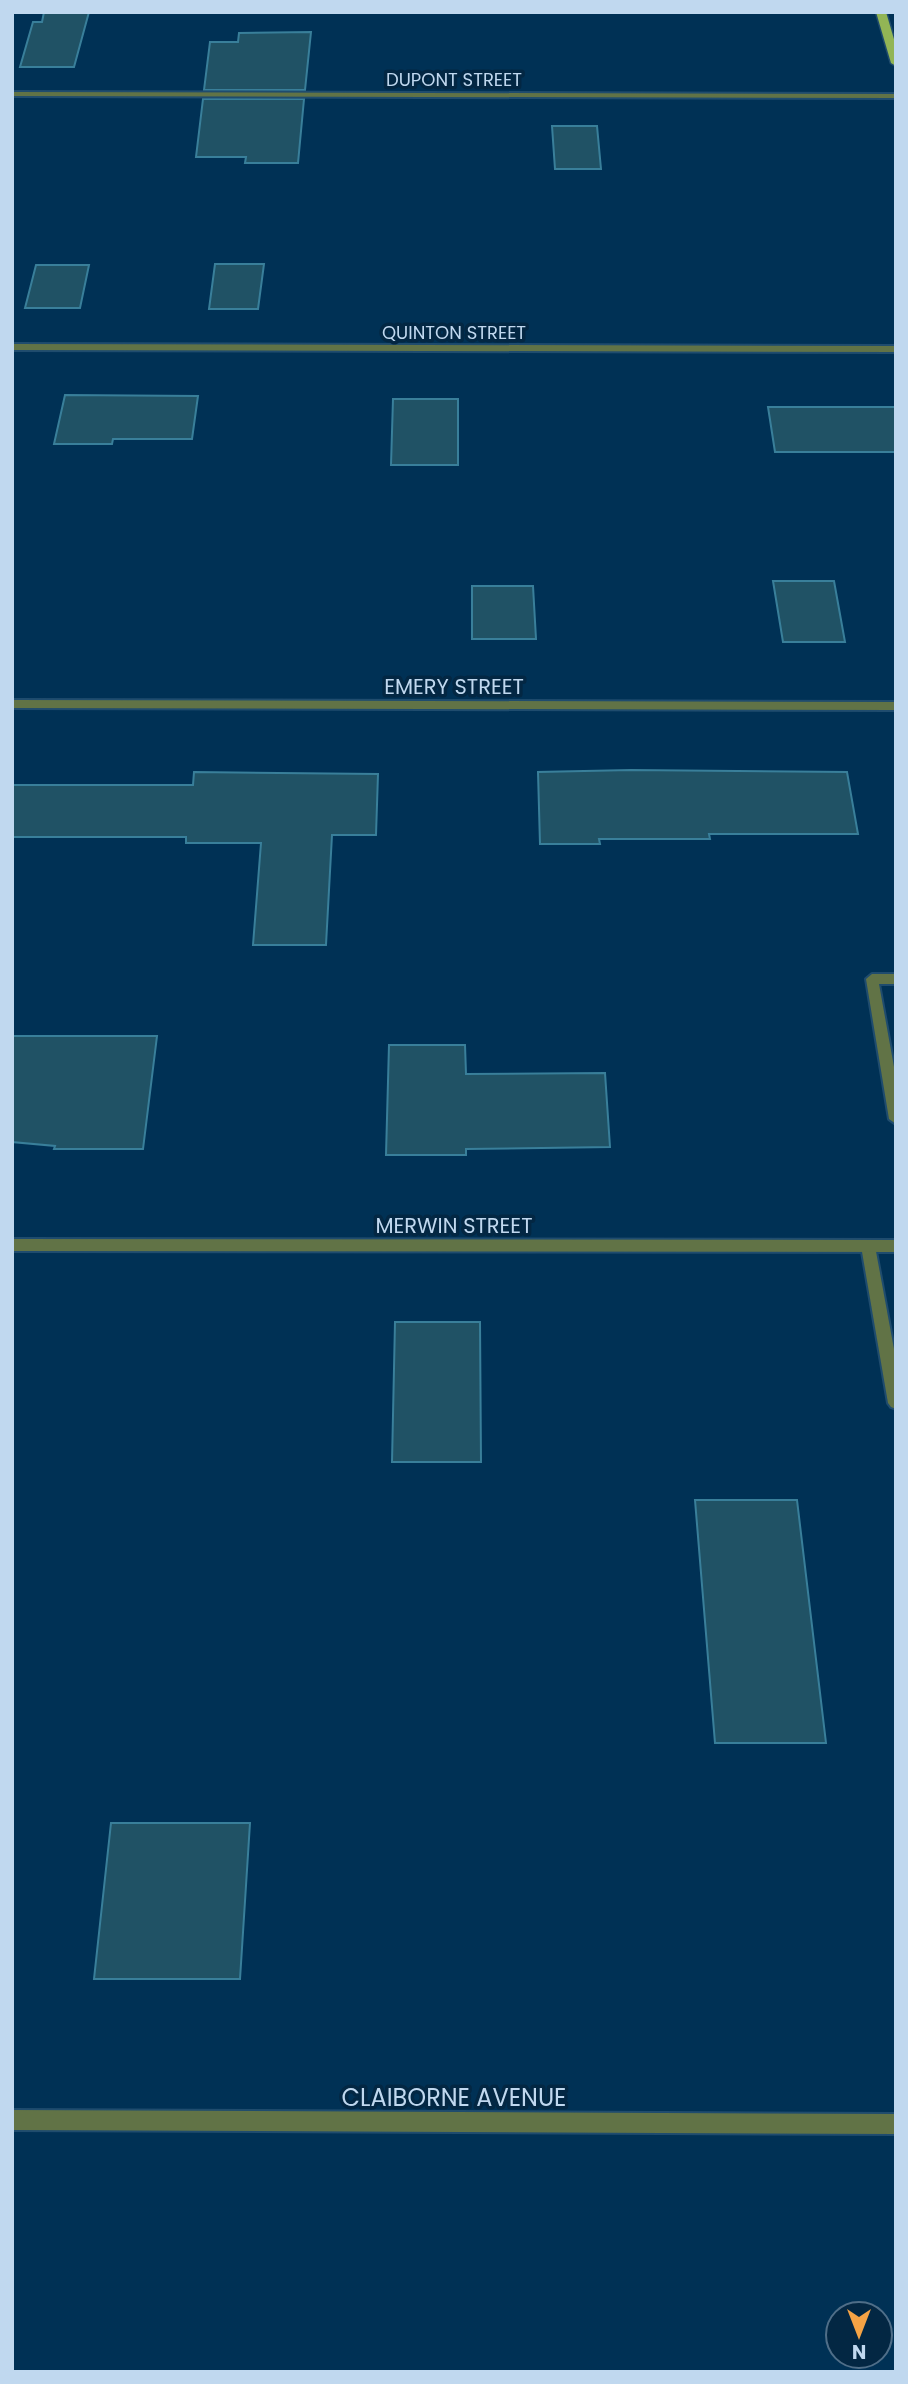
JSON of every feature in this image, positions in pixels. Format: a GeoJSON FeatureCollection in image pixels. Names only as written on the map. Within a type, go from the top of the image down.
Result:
{"type":"FeatureCollection","features":[{"type":"Feature","properties":{"kind":"main road"},"geometry":{"type":"LineString","coordinates":[[881,12],[896,63]]}},
{"type":"Feature","properties":{"kind":"street","name":"DUPONT STREET"},"geometry":{"type":"LineString","coordinates":[[12,94],[896,96]]}},
{"type":"Feature","properties":{"kind":"street","name":"QUINTON STREET"},"geometry":{"type":"LineString","coordinates":[[12,347],[896,349]]}},
{"type":"Feature","properties":{"kind":"street","name":"EMERY STREET"},"geometry":{"type":"LineString","coordinates":[[12,704],[896,706]]}},
{"type":"Feature","properties":{"kind":"street"},"geometry":{"type":"LineString","coordinates":[[896,979],[872,979],[896,1119]]}},
{"type":"Feature","properties":{"kind":"street","name":"MERWIN STREET"},"geometry":{"type":"LineString","coordinates":[[12,1245],[896,1245]]}},
{"type":"Feature","properties":{"kind":"street"},"geometry":{"type":"LineString","coordinates":[[868,1245],[894,1379],[896,1403]]}},
{"type":"Feature","properties":{"kind":"street","name":"CLAIBORNE AVENUE"},"geometry":{"type":"LineString","coordinates":[[12,2120],[896,2124]]}},
{"type":"Feature","properties":{"kind":"building"},"geometry":{"type":"Polygon","coordinates":[[[44,12],[89,12],[74,67],[20,67],[33,22],[42,22],[44,12]]]}},
{"type":"Feature","properties":{"kind":"building"},"geometry":{"type":"Polygon","coordinates":[[[311,32],[305,90],[204,90],[210,42],[238,42],[239,33],[311,32]]]}},
{"type":"Feature","properties":{"kind":"building"},"geometry":{"type":"Polygon","coordinates":[[[203,99],[304,99],[298,163],[245,163],[246,157],[196,157],[203,99]]]}},
{"type":"Feature","properties":{"kind":"building"},"geometry":{"type":"Polygon","coordinates":[[[552,126],[597,126],[601,169],[555,169],[552,126]]]}},
{"type":"Feature","properties":{"kind":"building"},"geometry":{"type":"Polygon","coordinates":[[[215,264],[264,264],[258,309],[209,309],[215,264]]]}},
{"type":"Feature","properties":{"kind":"building"},"geometry":{"type":"Polygon","coordinates":[[[36,265],[89,265],[80,308],[25,308],[36,265]]]}},
{"type":"Feature","properties":{"kind":"building"},"geometry":{"type":"Polygon","coordinates":[[[65,395],[198,396],[192,439],[113,439],[112,444],[54,444],[65,395]]]}},
{"type":"Feature","properties":{"kind":"building"},"geometry":{"type":"Polygon","coordinates":[[[393,399],[458,399],[458,465],[391,465],[393,399]]]}},
{"type":"Feature","properties":{"kind":"building"},"geometry":{"type":"Polygon","coordinates":[[[768,407],[896,407],[896,452],[775,452],[768,407]]]}},
{"type":"Feature","properties":{"kind":"building"},"geometry":{"type":"Polygon","coordinates":[[[773,581],[834,581],[845,642],[783,642],[773,581]]]}},
{"type":"Feature","properties":{"kind":"building"},"geometry":{"type":"Polygon","coordinates":[[[472,586],[533,586],[536,639],[472,639],[472,586]]]}},
{"type":"Feature","properties":{"kind":"building"},"geometry":{"type":"Polygon","coordinates":[[[194,772],[378,774],[376,835],[332,835],[326,945],[253,945],[261,843],[186,843],[186,837],[12,837],[12,785],[193,785],[194,772]]]}},
{"type":"Feature","properties":{"kind":"building"},"geometry":{"type":"Polygon","coordinates":[[[538,772],[847,772],[858,834],[709,834],[710,839],[599,839],[600,844],[540,844],[538,772]]]}},
{"type":"Feature","properties":{"kind":"building"},"geometry":{"type":"Polygon","coordinates":[[[12,1036],[157,1036],[143,1149],[54,1149],[55,1146],[12,1142],[12,1036]]]}},
{"type":"Feature","properties":{"kind":"building"},"geometry":{"type":"Polygon","coordinates":[[[389,1045],[465,1045],[466,1074],[605,1073],[610,1147],[466,1149],[466,1155],[386,1155],[389,1045]]]}},
{"type":"Feature","properties":{"kind":"building"},"geometry":{"type":"Polygon","coordinates":[[[395,1322],[480,1322],[481,1462],[392,1462],[395,1322]]]}},
{"type":"Feature","properties":{"kind":"building"},"geometry":{"type":"Polygon","coordinates":[[[695,1500],[797,1500],[826,1743],[715,1743],[695,1500]]]}},
{"type":"Feature","properties":{"kind":"building"},"geometry":{"type":"Polygon","coordinates":[[[111,1823],[250,1823],[240,1979],[94,1979],[111,1823]]]}}]}
